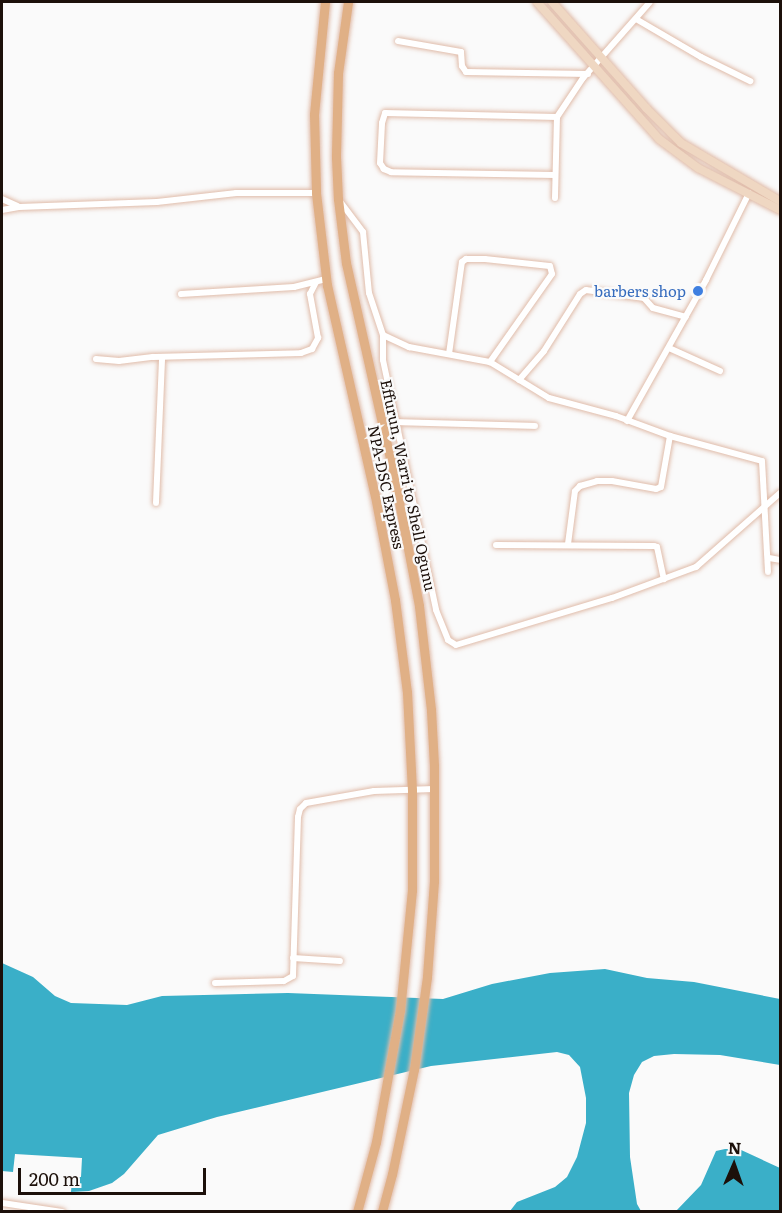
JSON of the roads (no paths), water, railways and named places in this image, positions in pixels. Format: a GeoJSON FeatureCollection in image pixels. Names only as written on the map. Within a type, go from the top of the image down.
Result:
{"type":"FeatureCollection","features":[{"type":"Feature","properties":{"kind":"main road","name":"NPA-DSC Express"},"geometry":{"type":"LineString","coordinates":[[325,2],[314,114],[316,193],[327,279],[395,600],[407,692],[412,790],[412,890],[402,981],[389,1074],[376,1142],[357,1212]]}},
{"type":"Feature","properties":{"kind":"main road","name":"Effurun, Warri to Shell Ogunu"},"geometry":{"type":"LineString","coordinates":[[348,2],[338,73],[336,158],[338,199],[346,263],[395,481],[419,606],[431,710],[434,789],[434,881],[426,977],[414,1068],[382,1212]]}},
{"type":"Feature","properties":{"kind":"main road"},"geometry":{"type":"LineString","coordinates":[[537,2],[591,70],[671,149],[698,168],[780,210]]}},
{"type":"Feature","properties":{"kind":"main road"},"geometry":{"type":"LineString","coordinates":[[552,2],[681,143],[780,201]]}},
{"type":"Feature","properties":{"kind":"street"},"geometry":{"type":"LineString","coordinates":[[555,198],[556,117],[591,70],[648,4],[639,2]]}},
{"type":"Feature","properties":{"kind":"street"},"geometry":{"type":"LineString","coordinates":[[636,19],[701,57],[750,81]]}},
{"type":"Feature","properties":{"kind":"street"},"geometry":{"type":"LineString","coordinates":[[398,40],[461,52],[462,66],[466,72],[591,70]]}},
{"type":"Feature","properties":{"kind":"street"},"geometry":{"type":"LineString","coordinates":[[555,175],[391,172],[384,169],[380,162],[382,123],[386,113],[556,117]]}},
{"type":"Feature","properties":{"kind":"street"},"geometry":{"type":"LineString","coordinates":[[2,210],[19,207],[157,202],[236,193],[316,193]]}},
{"type":"Feature","properties":{"kind":"street"},"geometry":{"type":"LineString","coordinates":[[627,421],[686,317],[749,193]]}},
{"type":"Feature","properties":{"kind":"street"},"geometry":{"type":"LineString","coordinates":[[2,199],[19,207]]}},
{"type":"Feature","properties":{"kind":"street"},"geometry":{"type":"LineString","coordinates":[[338,199],[363,232],[369,293],[383,335],[383,360],[436,610],[448,639],[456,645],[612,598],[696,567],[780,493]]}},
{"type":"Feature","properties":{"kind":"street"},"geometry":{"type":"LineString","coordinates":[[449,354],[462,262],[466,259],[485,259],[550,266],[552,274],[490,362]]}},
{"type":"Feature","properties":{"kind":"street"},"geometry":{"type":"LineString","coordinates":[[181,294],[294,287],[327,279]]}},
{"type":"Feature","properties":{"kind":"street"},"geometry":{"type":"LineString","coordinates":[[96,359],[119,361],[162,357],[301,353],[312,349],[318,338],[310,294],[316,282]]}},
{"type":"Feature","properties":{"kind":"street"},"geometry":{"type":"LineString","coordinates":[[519,380],[544,351],[580,294],[586,290],[644,298],[652,308],[686,317]]}},
{"type":"Feature","properties":{"kind":"street"},"geometry":{"type":"LineString","coordinates":[[383,335],[409,347],[490,362],[549,398],[616,416],[670,436],[762,461],[768,572]]}},
{"type":"Feature","properties":{"kind":"street"},"geometry":{"type":"LineString","coordinates":[[669,348],[720,371]]}},
{"type":"Feature","properties":{"kind":"street"},"geometry":{"type":"LineString","coordinates":[[156,503],[162,357]]}},
{"type":"Feature","properties":{"kind":"street"},"geometry":{"type":"LineString","coordinates":[[396,422],[535,426]]}},
{"type":"Feature","properties":{"kind":"street"},"geometry":{"type":"LineString","coordinates":[[568,544],[575,491],[580,486],[597,481],[661,488],[670,436]]}},
{"type":"Feature","properties":{"kind":"street"},"geometry":{"type":"LineString","coordinates":[[496,545],[568,544],[657,547],[664,579]]}},
{"type":"Feature","properties":{"kind":"street"},"geometry":{"type":"LineString","coordinates":[[769,558],[780,560]]}},
{"type":"Feature","properties":{"kind":"street"},"geometry":{"type":"LineString","coordinates":[[214,983],[289,980],[293,976],[300,809],[306,803],[341,795],[434,789]]}},
{"type":"Feature","properties":{"kind":"street"},"geometry":{"type":"LineString","coordinates":[[293,958],[340,961]]}},
{"type":"Feature","properties":{"kind":"street"},"geometry":{"type":"LineString","coordinates":[[2,1203],[62,1212]]}},
{"type":"Feature","properties":{"kind":"water"},"geometry":{"type":"Polygon","coordinates":[[[2,963],[33,977],[55,996],[71,1003],[127,1005],[162,996],[288,993],[443,999],[492,984],[550,973],[605,969],[647,978],[694,982],[780,999],[780,1065],[720,1055],[674,1054],[654,1056],[642,1062],[634,1075],[629,1093],[630,1157],[637,1204],[641,1211],[510,1211],[517,1202],[555,1187],[567,1177],[577,1157],[586,1123],[586,1098],[580,1067],[569,1055],[557,1052],[431,1066],[217,1117],[158,1135],[124,1174],[112,1183],[89,1191],[71,1192],[72,1177],[81,1177],[82,1158],[15,1154],[13,1172],[2,1171],[2,963]]]}},
{"type":"Feature","properties":{"kind":"water"},"geometry":{"type":"Polygon","coordinates":[[[739,1149],[780,1168],[780,1211],[676,1211],[701,1185],[716,1151],[739,1149]]]}},
{"type":"Feature","properties":{"kind":"place","name":"barbers shop"},"geometry":{"type":"Point","coordinates":[698,291]}}]}
